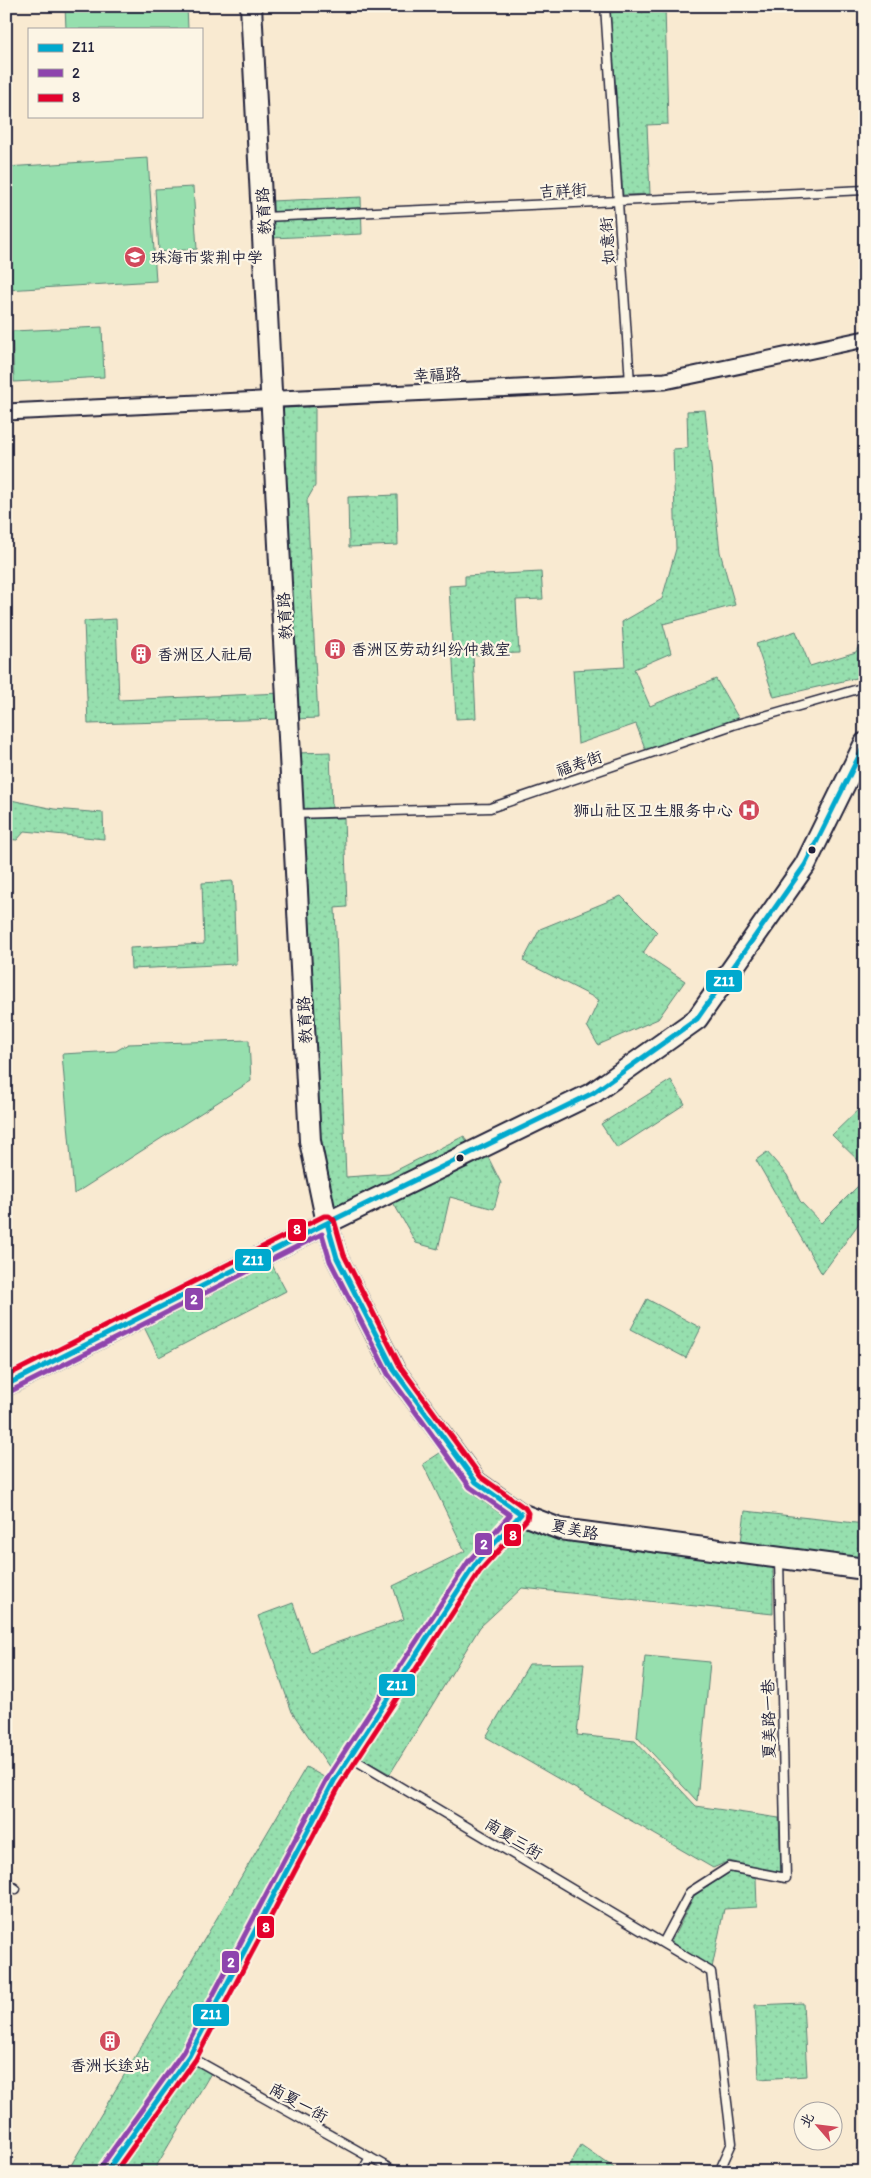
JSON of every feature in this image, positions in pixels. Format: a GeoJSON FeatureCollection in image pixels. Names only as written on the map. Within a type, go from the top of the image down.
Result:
{"type":"FeatureCollection","features":[{"type":"Feature","properties":{"kind":"street","name":"教育路"},"geometry":{"type":"LineString","coordinates":[[252,6],[310,1141],[327,1223]]}},
{"type":"Feature","properties":{"kind":"street","name":"幸福路"},"geometry":{"type":"LineString","coordinates":[[6,412],[666,382],[865,339]]}},
{"type":"Feature","properties":{"kind":"street"},"geometry":{"type":"LineString","coordinates":[[6,1385],[327,1223],[593,1093],[697,1019],[805,865],[865,743]]}},
{"type":"Feature","properties":{"kind":"street","name":"夏美路"},"geometry":{"type":"LineString","coordinates":[[327,1223],[337,1258],[394,1370],[476,1482],[521,1514],[560,1529],[865,1569]]}},
{"type":"Feature","properties":{"kind":"street"},"geometry":{"type":"LineString","coordinates":[[106,2172],[189,2056],[330,1789],[350,1757],[474,1566],[521,1514]]}},
{"type":"Feature","properties":{"kind":"lane","name":"如意街"},"geometry":{"type":"LineString","coordinates":[[605,6],[630,383]]}},
{"type":"Feature","properties":{"kind":"lane","name":"吉祥街"},"geometry":{"type":"LineString","coordinates":[[263,217],[865,190]]}},
{"type":"Feature","properties":{"kind":"lane","name":"福寿街"},"geometry":{"type":"LineString","coordinates":[[294,814],[490,808],[733,724],[865,687]]}},
{"type":"Feature","properties":{"kind":"lane","name":"夏美路一巷"},"geometry":{"type":"LineString","coordinates":[[663,1944],[690,1892],[729,1867],[786,1878],[779,1558]]}},
{"type":"Feature","properties":{"kind":"lane","name":"南夏三街"},"geometry":{"type":"LineString","coordinates":[[350,1757],[712,1972],[732,2142],[719,2172]]}},
{"type":"Feature","properties":{"kind":"lane"},"geometry":{"type":"LineString","coordinates":[[6,1882],[16,1889]]}},
{"type":"Feature","properties":{"kind":"lane","name":"南夏一街"},"geometry":{"type":"LineString","coordinates":[[189,2056],[396,2172]]}},
{"type":"Feature","properties":{"kind":"lane"},"geometry":{"type":"LineString","coordinates":[[362,2172],[370,2157]]}},
{"type":"Feature","properties":{"kind":"green space"},"geometry":{"type":"Polygon","coordinates":[[[65,6],[187,6],[188,28],[66,28],[65,6]]]}},
{"type":"Feature","properties":{"kind":"green space"},"geometry":{"type":"Polygon","coordinates":[[[610,6],[665,6],[668,124],[647,125],[650,194],[623,195],[610,6]]]}},
{"type":"Feature","properties":{"kind":"green space"},"geometry":{"type":"Polygon","coordinates":[[[148,158],[156,281],[6,290],[6,167],[148,158]]]}},
{"type":"Feature","properties":{"kind":"green space"},"geometry":{"type":"Polygon","coordinates":[[[193,187],[197,249],[159,252],[155,189],[193,187]]]}},
{"type":"Feature","properties":{"kind":"green space"},"geometry":{"type":"Polygon","coordinates":[[[361,197],[362,234],[272,238],[271,201],[361,197]]]}},
{"type":"Feature","properties":{"kind":"green space"},"geometry":{"type":"Polygon","coordinates":[[[102,327],[104,377],[14,382],[12,331],[102,327]]]}},
{"type":"Feature","properties":{"kind":"green space"},"geometry":{"type":"Polygon","coordinates":[[[6,332],[10,332],[12,382],[6,382],[6,332]]]}},
{"type":"Feature","properties":{"kind":"green space"},"geometry":{"type":"Polygon","coordinates":[[[315,405],[315,486],[307,500],[318,718],[294,719],[279,406],[315,405]]]}},
{"type":"Feature","properties":{"kind":"green space"},"geometry":{"type":"Polygon","coordinates":[[[705,410],[720,552],[735,605],[663,624],[671,653],[634,669],[650,706],[716,679],[739,719],[646,751],[636,724],[578,744],[573,670],[625,667],[622,622],[662,599],[676,549],[673,449],[688,448],[687,411],[705,410]]]}},
{"type":"Feature","properties":{"kind":"green space"},"geometry":{"type":"Polygon","coordinates":[[[397,495],[398,545],[349,547],[348,497],[397,495]]]}},
{"type":"Feature","properties":{"kind":"green space"},"geometry":{"type":"Polygon","coordinates":[[[541,572],[543,599],[516,600],[519,653],[473,655],[476,718],[456,719],[449,586],[465,585],[465,576],[541,572]]]}},
{"type":"Feature","properties":{"kind":"green space"},"geometry":{"type":"Polygon","coordinates":[[[116,619],[119,700],[282,693],[282,719],[88,724],[84,621],[116,619]]]}},
{"type":"Feature","properties":{"kind":"green space"},"geometry":{"type":"Polygon","coordinates":[[[796,631],[810,666],[856,652],[865,633],[865,676],[774,697],[756,644],[796,631]]]}},
{"type":"Feature","properties":{"kind":"green space"},"geometry":{"type":"Polygon","coordinates":[[[330,752],[332,808],[299,810],[296,753],[330,752]]]}},
{"type":"Feature","properties":{"kind":"green space"},"geometry":{"type":"Polygon","coordinates":[[[6,799],[54,809],[103,813],[104,839],[25,831],[17,840],[6,839],[6,799]]]}},
{"type":"Feature","properties":{"kind":"green space"},"geometry":{"type":"Polygon","coordinates":[[[344,818],[347,907],[335,908],[346,1177],[389,1174],[464,1136],[470,1148],[330,1218],[315,1142],[299,819],[344,818]]]}},
{"type":"Feature","properties":{"kind":"green space"},"geometry":{"type":"Polygon","coordinates":[[[233,881],[236,964],[131,969],[130,948],[204,944],[202,883],[233,881]]]}},
{"type":"Feature","properties":{"kind":"green space"},"geometry":{"type":"Polygon","coordinates":[[[621,896],[657,932],[643,953],[685,981],[658,1019],[598,1045],[587,1026],[599,1000],[523,961],[540,929],[621,896]]]}},
{"type":"Feature","properties":{"kind":"green space"},"geometry":{"type":"Polygon","coordinates":[[[249,1040],[251,1081],[74,1194],[62,1054],[116,1051],[128,1044],[249,1040]]]}},
{"type":"Feature","properties":{"kind":"green space"},"geometry":{"type":"Polygon","coordinates":[[[671,1080],[685,1104],[617,1148],[601,1124],[671,1080]]]}},
{"type":"Feature","properties":{"kind":"green space"},"geometry":{"type":"Polygon","coordinates":[[[865,1103],[865,1167],[832,1135],[865,1103]]]}},
{"type":"Feature","properties":{"kind":"green space"},"geometry":{"type":"Polygon","coordinates":[[[485,1151],[501,1183],[494,1209],[450,1197],[438,1249],[416,1243],[390,1197],[485,1151]]]}},
{"type":"Feature","properties":{"kind":"green space"},"geometry":{"type":"Polygon","coordinates":[[[767,1152],[787,1175],[800,1201],[821,1223],[865,1179],[865,1215],[822,1274],[756,1160],[767,1152]]]}},
{"type":"Feature","properties":{"kind":"green space"},"geometry":{"type":"Polygon","coordinates":[[[269,1259],[286,1291],[159,1357],[143,1325],[269,1259]]]}},
{"type":"Feature","properties":{"kind":"green space"},"geometry":{"type":"Polygon","coordinates":[[[647,1299],[701,1328],[686,1358],[631,1329],[647,1299]]]}},
{"type":"Feature","properties":{"kind":"green space"},"geometry":{"type":"Polygon","coordinates":[[[446,1449],[515,1514],[334,1774],[292,1712],[258,1616],[293,1603],[310,1652],[404,1619],[393,1586],[465,1551],[423,1464],[446,1449]]]}},
{"type":"Feature","properties":{"kind":"green space"},"geometry":{"type":"Polygon","coordinates":[[[745,1511],[865,1524],[865,1563],[740,1550],[745,1511]]]}},
{"type":"Feature","properties":{"kind":"green space"},"geometry":{"type":"Polygon","coordinates":[[[523,1519],[773,1561],[773,1614],[522,1588],[480,1627],[390,1774],[356,1755],[476,1571],[523,1519]]]}},
{"type":"Feature","properties":{"kind":"green space"},"geometry":{"type":"Polygon","coordinates":[[[645,1656],[710,1662],[697,1801],[637,1737],[645,1656]]]}},
{"type":"Feature","properties":{"kind":"green space"},"geometry":{"type":"Polygon","coordinates":[[[584,1663],[577,1735],[635,1741],[696,1806],[779,1818],[781,1873],[729,1861],[713,1868],[486,1737],[529,1664],[584,1663]]]}},
{"type":"Feature","properties":{"kind":"green space"},"geometry":{"type":"Polygon","coordinates":[[[306,1767],[331,1781],[185,2053],[101,2172],[67,2172],[306,1767]]]}},
{"type":"Feature","properties":{"kind":"green space"},"geometry":{"type":"Polygon","coordinates":[[[729,1872],[756,1878],[757,1907],[724,1909],[712,1968],[671,1942],[694,1896],[729,1872]]]}},
{"type":"Feature","properties":{"kind":"green space"},"geometry":{"type":"Polygon","coordinates":[[[803,2003],[807,2076],[759,2079],[755,2005],[803,2003]]]}},
{"type":"Feature","properties":{"kind":"green space"},"geometry":{"type":"Polygon","coordinates":[[[191,2061],[211,2073],[153,2172],[112,2172],[191,2061]]]}},
{"type":"Feature","properties":{"kind":"green space"},"geometry":{"type":"Polygon","coordinates":[[[581,2145],[620,2172],[566,2172],[581,2145]]]}},
{"type":"Feature","properties":{"kind":"transit line","name":"Z11"},"geometry":{"type":"LineString","coordinates":[[6,1385],[327,1223],[593,1093],[697,1019],[805,865],[865,744]]}},
{"type":"Feature","properties":{"kind":"transit line","name":"8"},"geometry":{"type":"LineString","coordinates":[[6,1376],[324,1216],[329,1216],[334,1220],[344,1255],[400,1366],[481,1477],[525,1508],[528,1513],[527,1519],[480,1571],[340,1785],[196,2059],[115,2172]]}},
{"type":"Feature","properties":{"kind":"transit line","name":"Z11"},"geometry":{"type":"LineString","coordinates":[[106,2172],[189,2056],[334,1781],[474,1566],[521,1514],[476,1482],[394,1370],[337,1258],[327,1223]]}},
{"type":"Feature","properties":{"kind":"transit line","name":"2"},"geometry":{"type":"LineString","coordinates":[[9,1392],[322,1234],[330,1261],[388,1374],[470,1487],[510,1515],[468,1562],[328,1777],[183,2052],[100,2168]]}},
{"type":"Feature","properties":{"kind":"place","name":"珠海市紫荆中学"},"geometry":{"type":"Point","coordinates":[135,257]}},
{"type":"Feature","properties":{"kind":"place","name":"香洲区劳动纠纷仲裁室"},"geometry":{"type":"Point","coordinates":[335,649]}},
{"type":"Feature","properties":{"kind":"place","name":"香洲区人社局"},"geometry":{"type":"Point","coordinates":[141,654]}},
{"type":"Feature","properties":{"kind":"place","name":"狮山社区卫生服务中心"},"geometry":{"type":"Point","coordinates":[749,810]}},
{"type":"Feature","properties":{"kind":"place","name":"香洲长途站"},"geometry":{"type":"Point","coordinates":[110,2041]}}]}
